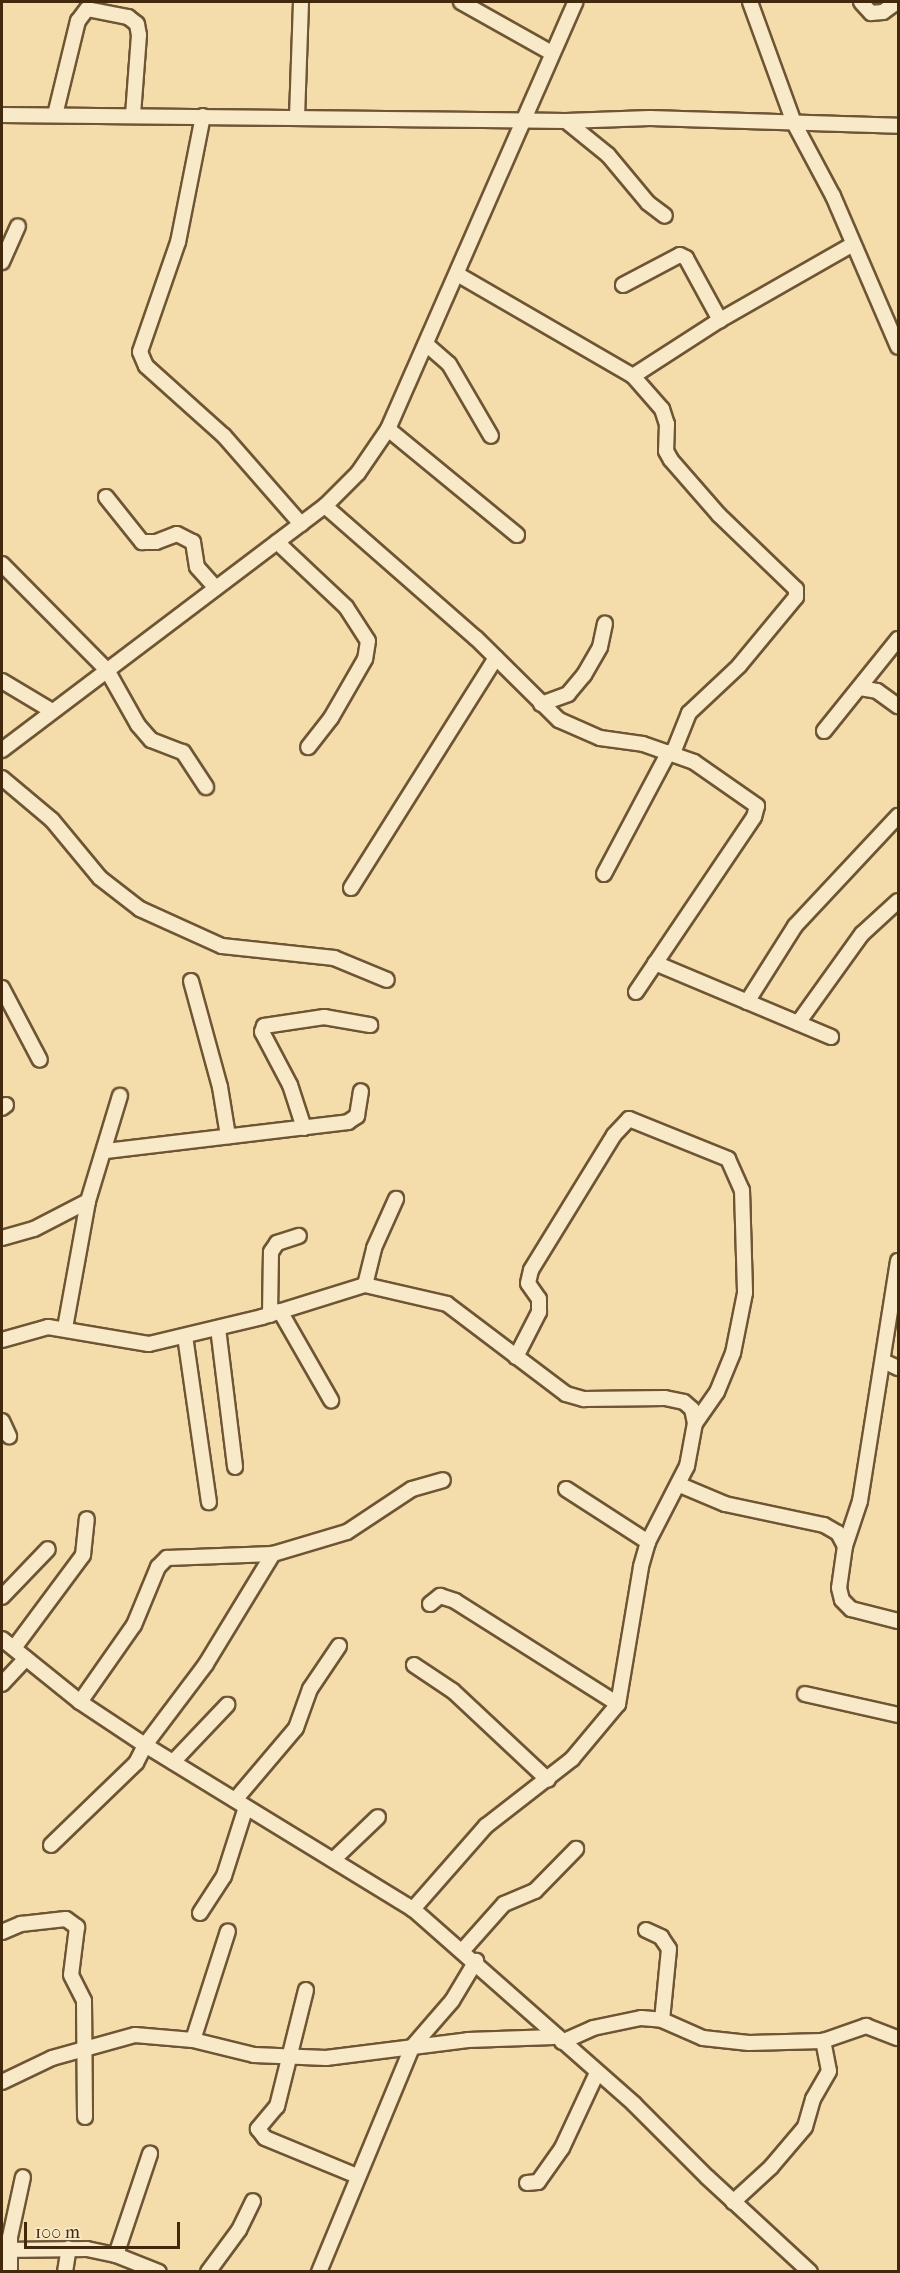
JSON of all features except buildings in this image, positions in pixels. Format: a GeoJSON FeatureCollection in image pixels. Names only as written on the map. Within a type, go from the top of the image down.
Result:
{"type":"FeatureCollection","features":[{"type":"Feature","properties":{"kind":"street"},"geometry":{"type":"LineString","coordinates":[[297,117],[301,2]]}},
{"type":"Feature","properties":{"kind":"street"},"geometry":{"type":"LineString","coordinates":[[461,2],[552,53]]}},
{"type":"Feature","properties":{"kind":"street"},"geometry":{"type":"LineString","coordinates":[[2,750],[325,506],[358,472],[388,429],[458,274],[521,121],[575,2]]}},
{"type":"Feature","properties":{"kind":"street"},"geometry":{"type":"LineString","coordinates":[[750,2],[794,123],[820,169],[898,347]]}},
{"type":"Feature","properties":{"kind":"street"},"geometry":{"type":"LineString","coordinates":[[861,2],[871,13],[883,12],[897,2]]}},
{"type":"Feature","properties":{"kind":"street"},"geometry":{"type":"LineString","coordinates":[[55,115],[78,21],[87,9],[128,16],[137,24],[140,35],[133,115]]}},
{"type":"Feature","properties":{"kind":"street"},"geometry":{"type":"LineString","coordinates":[[2,115],[566,122],[650,118],[898,126]]}},
{"type":"Feature","properties":{"kind":"street"},"geometry":{"type":"LineString","coordinates":[[203,116],[178,242],[140,352],[146,366],[224,436],[301,524]]}},
{"type":"Feature","properties":{"kind":"street"},"geometry":{"type":"LineString","coordinates":[[566,122],[608,155],[648,203],[665,216]]}},
{"type":"Feature","properties":{"kind":"street"},"geometry":{"type":"LineString","coordinates":[[2,261],[18,226]]}},
{"type":"Feature","properties":{"kind":"street"},"geometry":{"type":"LineString","coordinates":[[633,376],[720,320],[854,244]]}},
{"type":"Feature","properties":{"kind":"street"},"geometry":{"type":"LineString","coordinates":[[623,285],[680,255],[686,258],[720,320]]}},
{"type":"Feature","properties":{"kind":"street"},"geometry":{"type":"LineString","coordinates":[[458,274],[633,376],[662,409],[667,424],[666,452],[671,460],[719,516],[796,589],[796,597],[739,666],[688,713],[671,752],[604,874]]}},
{"type":"Feature","properties":{"kind":"street"},"geometry":{"type":"LineString","coordinates":[[426,344],[449,364],[491,436]]}},
{"type":"Feature","properties":{"kind":"street"},"geometry":{"type":"LineString","coordinates":[[388,429],[517,535]]}},
{"type":"Feature","properties":{"kind":"street"},"geometry":{"type":"LineString","coordinates":[[106,497],[142,542],[156,543],[177,534],[193,542],[197,567],[215,588]]}},
{"type":"Feature","properties":{"kind":"street"},"geometry":{"type":"LineString","coordinates":[[325,506],[496,658],[541,704],[565,724],[600,738],[671,752],[710,770],[752,800],[757,811],[636,992]]}},
{"type":"Feature","properties":{"kind":"street"},"geometry":{"type":"LineString","coordinates":[[277,542],[346,607],[369,641],[365,659],[331,718],[308,747]]}},
{"type":"Feature","properties":{"kind":"street"},"geometry":{"type":"LineString","coordinates":[[2,564],[107,670],[138,725],[151,740],[183,752],[206,787]]}},
{"type":"Feature","properties":{"kind":"street"},"geometry":{"type":"LineString","coordinates":[[541,704],[568,694],[584,675],[600,647],[605,624]]}},
{"type":"Feature","properties":{"kind":"street"},"geometry":{"type":"LineString","coordinates":[[824,732],[898,639]]}},
{"type":"Feature","properties":{"kind":"street"},"geometry":{"type":"LineString","coordinates":[[351,888],[496,658]]}},
{"type":"Feature","properties":{"kind":"street"},"geometry":{"type":"LineString","coordinates":[[870,676],[877,691]]}},
{"type":"Feature","properties":{"kind":"street"},"geometry":{"type":"LineString","coordinates":[[2,681],[52,711]]}},
{"type":"Feature","properties":{"kind":"street"},"geometry":{"type":"LineString","coordinates":[[860,688],[877,691],[898,706]]}},
{"type":"Feature","properties":{"kind":"street"},"geometry":{"type":"LineString","coordinates":[[2,778],[52,819],[100,878],[140,909],[222,946],[334,957],[387,980]]}},
{"type":"Feature","properties":{"kind":"street"},"geometry":{"type":"LineString","coordinates":[[747,1002],[795,927],[898,816]]}},
{"type":"Feature","properties":{"kind":"street"},"geometry":{"type":"LineString","coordinates":[[798,1023],[862,934],[898,901]]}},
{"type":"Feature","properties":{"kind":"street"},"geometry":{"type":"LineString","coordinates":[[655,963],[831,1037]]}},
{"type":"Feature","properties":{"kind":"street"},"geometry":{"type":"LineString","coordinates":[[190,981],[220,1087],[228,1136]]}},
{"type":"Feature","properties":{"kind":"street"},"geometry":{"type":"LineString","coordinates":[[2,988],[40,1060]]}},
{"type":"Feature","properties":{"kind":"street"},"geometry":{"type":"LineString","coordinates":[[304,1128],[290,1085],[262,1032],[264,1026],[324,1017],[370,1025]]}},
{"type":"Feature","properties":{"kind":"street"},"geometry":{"type":"LineString","coordinates":[[106,1151],[304,1128],[353,1120],[361,1091]]}},
{"type":"Feature","properties":{"kind":"street"},"geometry":{"type":"LineString","coordinates":[[65,1328],[88,1201],[106,1151],[120,1096]]}},
{"type":"Feature","properties":{"kind":"street"},"geometry":{"type":"LineString","coordinates":[[413,1909],[481,1831],[572,1759],[618,1704],[648,1542],[680,1485],[695,1423],[717,1392],[733,1353],[745,1293],[742,1190],[728,1159],[629,1119],[614,1135],[531,1270],[528,1283],[539,1299],[539,1311],[516,1357]]}},
{"type":"Feature","properties":{"kind":"street"},"geometry":{"type":"LineString","coordinates":[[365,1285],[374,1248],[396,1199]]}},
{"type":"Feature","properties":{"kind":"street"},"geometry":{"type":"LineString","coordinates":[[2,1238],[34,1229],[88,1201]]}},
{"type":"Feature","properties":{"kind":"street"},"geometry":{"type":"LineString","coordinates":[[299,1236],[277,1244],[271,1252],[275,1313],[331,1400]]}},
{"type":"Feature","properties":{"kind":"street"},"geometry":{"type":"LineString","coordinates":[[898,1262],[861,1501],[853,1524],[842,1540],[840,1581],[842,1600],[859,1612],[898,1621]]}},
{"type":"Feature","properties":{"kind":"street"},"geometry":{"type":"LineString","coordinates":[[2,1340],[34,1329],[65,1328],[142,1344],[185,1336],[275,1313],[365,1285],[447,1304],[566,1394],[584,1400],[678,1400],[692,1409],[695,1423]]}},
{"type":"Feature","properties":{"kind":"street"},"geometry":{"type":"LineString","coordinates":[[218,1328],[235,1467]]}},
{"type":"Feature","properties":{"kind":"street"},"geometry":{"type":"LineString","coordinates":[[185,1336],[209,1502]]}},
{"type":"Feature","properties":{"kind":"street"},"geometry":{"type":"LineString","coordinates":[[883,1361],[897,1368]]}},
{"type":"Feature","properties":{"kind":"street"},"geometry":{"type":"LineString","coordinates":[[880,1376],[897,1368]]}},
{"type":"Feature","properties":{"kind":"street"},"geometry":{"type":"LineString","coordinates":[[2,1420],[9,1436]]}},
{"type":"Feature","properties":{"kind":"street"},"geometry":{"type":"LineString","coordinates":[[80,1702],[125,1640],[158,1567],[166,1557],[273,1554],[347,1532],[412,1489],[442,1480]]}},
{"type":"Feature","properties":{"kind":"street"},"geometry":{"type":"LineString","coordinates":[[680,1485],[712,1500],[824,1525],[842,1540]]}},
{"type":"Feature","properties":{"kind":"street"},"geometry":{"type":"LineString","coordinates":[[566,1488],[648,1542]]}},
{"type":"Feature","properties":{"kind":"street"},"geometry":{"type":"LineString","coordinates":[[14,1648],[83,1555],[87,1520]]}},
{"type":"Feature","properties":{"kind":"street"},"geometry":{"type":"LineString","coordinates":[[2,1597],[48,1549]]}},
{"type":"Feature","properties":{"kind":"street"},"geometry":{"type":"LineString","coordinates":[[51,1845],[136,1763],[144,1745],[206,1664],[273,1554]]}},
{"type":"Feature","properties":{"kind":"street"},"geometry":{"type":"LineString","coordinates":[[430,1604],[440,1596],[456,1601],[618,1704]]}},
{"type":"Feature","properties":{"kind":"street"},"geometry":{"type":"LineString","coordinates":[[2,1639],[80,1702],[144,1745],[413,1909],[463,1950],[810,2271]]}},
{"type":"Feature","properties":{"kind":"street"},"geometry":{"type":"LineString","coordinates":[[200,1913],[224,1876],[241,1804],[296,1728],[310,1689],[339,1646]]}},
{"type":"Feature","properties":{"kind":"street"},"geometry":{"type":"LineString","coordinates":[[2,1684],[26,1658]]}},
{"type":"Feature","properties":{"kind":"street"},"geometry":{"type":"LineString","coordinates":[[414,1665],[453,1691],[548,1780]]}},
{"type":"Feature","properties":{"kind":"street"},"geometry":{"type":"LineString","coordinates":[[805,1694],[898,1715]]}},
{"type":"Feature","properties":{"kind":"street"},"geometry":{"type":"LineString","coordinates":[[173,1762],[227,1705]]}},
{"type":"Feature","properties":{"kind":"street"},"geometry":{"type":"LineString","coordinates":[[333,1860],[378,1817]]}},
{"type":"Feature","properties":{"kind":"street"},"geometry":{"type":"LineString","coordinates":[[463,1950],[504,1904],[535,1891],[576,1849]]}},
{"type":"Feature","properties":{"kind":"street"},"geometry":{"type":"LineString","coordinates":[[2,1932],[21,1924],[66,1919],[77,1927],[71,1975],[84,2001],[85,2118]]}},
{"type":"Feature","properties":{"kind":"street"},"geometry":{"type":"LineString","coordinates":[[646,1930],[661,1937],[669,1949],[662,2020]]}},
{"type":"Feature","properties":{"kind":"street"},"geometry":{"type":"LineString","coordinates":[[193,2040],[228,1931]]}},
{"type":"Feature","properties":{"kind":"street"},"geometry":{"type":"LineString","coordinates":[[318,2271],[412,2047],[452,2001],[476,1962]]}},
{"type":"Feature","properties":{"kind":"street"},"geometry":{"type":"LineString","coordinates":[[306,1990],[277,2106],[261,2123],[260,2134],[357,2176]]}},
{"type":"Feature","properties":{"kind":"street"},"geometry":{"type":"LineString","coordinates":[[2,2082],[52,2058],[135,2035],[193,2040],[254,2055],[326,2058],[412,2047],[558,2039],[630,2018],[662,2020],[718,2040],[823,2041],[866,2026],[898,2038]]}},
{"type":"Feature","properties":{"kind":"street"},"geometry":{"type":"LineString","coordinates":[[572,2052],[579,2034]]}},
{"type":"Feature","properties":{"kind":"street"},"geometry":{"type":"LineString","coordinates":[[733,2202],[771,2167],[805,2127],[813,2099],[829,2071],[823,2041]]}},
{"type":"Feature","properties":{"kind":"street"},"geometry":{"type":"LineString","coordinates":[[527,2183],[538,2182],[561,2148],[597,2073]]}},
{"type":"Feature","properties":{"kind":"street"},"geometry":{"type":"LineString","coordinates":[[116,2255],[150,2154]]}},
{"type":"Feature","properties":{"kind":"street"},"geometry":{"type":"LineString","coordinates":[[10,2271],[6,2250],[23,2177]]}},
{"type":"Feature","properties":{"kind":"street"},"geometry":{"type":"LineString","coordinates":[[208,2271],[239,2230],[253,2200]]}},
{"type":"Feature","properties":{"kind":"street"},"geometry":{"type":"LineString","coordinates":[[65,2271],[69,2248]]}},
{"type":"Feature","properties":{"kind":"street"},"geometry":{"type":"LineString","coordinates":[[6,2250],[69,2248],[116,2255],[159,2271]]}}]}
